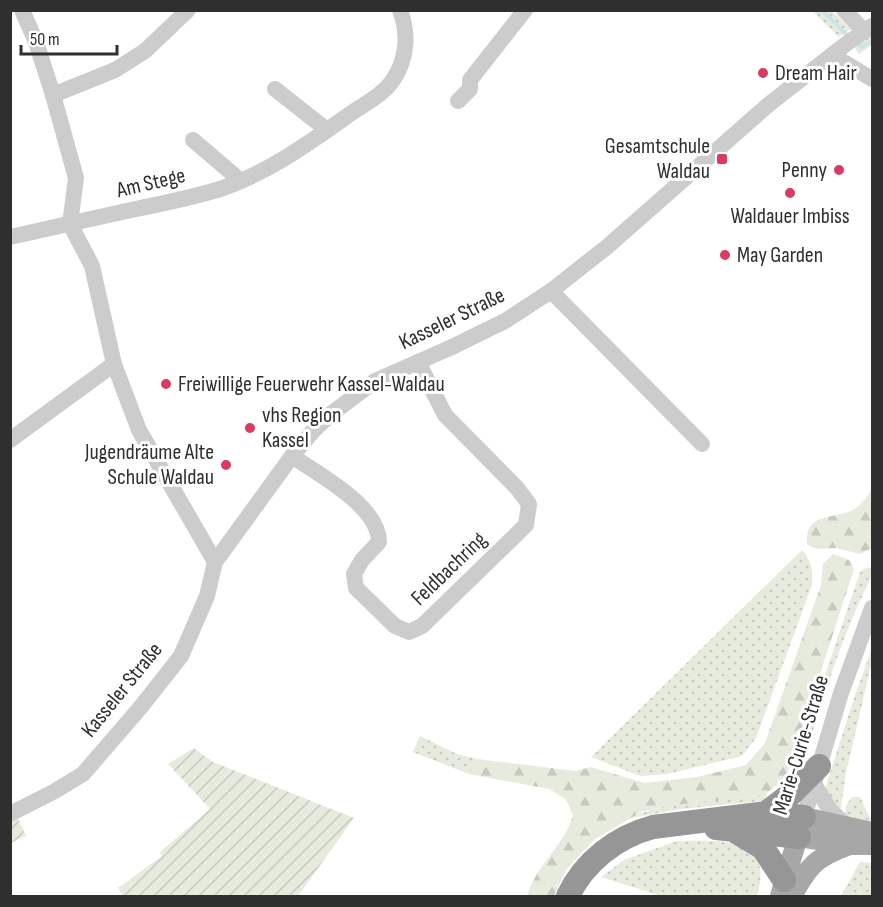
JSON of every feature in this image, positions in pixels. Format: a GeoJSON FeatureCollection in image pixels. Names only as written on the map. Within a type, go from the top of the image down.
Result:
{"type":"FeatureCollection","features":[{"type":"Feature","properties":{"kind":"highway"},"geometry":{"type":"LineString","coordinates":[[766,813],[816,775]]}},
{"type":"Feature","properties":{"kind":"highway"},"geometry":{"type":"LineString","coordinates":[[568,897],[574,883],[603,851],[634,832],[653,826],[766,813],[801,827]]}},
{"type":"Feature","properties":{"kind":"highway"},"geometry":{"type":"LineString","coordinates":[[684,823],[733,831],[801,827]]}},
{"type":"Feature","properties":{"kind":"highway"},"geometry":{"type":"LineString","coordinates":[[733,831],[763,848],[785,891]]}},
{"type":"Feature","properties":{"kind":"main road"},"geometry":{"type":"LineString","coordinates":[[801,827],[849,835],[873,845]]}},
{"type":"Feature","properties":{"kind":"main road","name":"Marie-Curie-Straße"},"geometry":{"type":"LineString","coordinates":[[785,891],[801,827]]}},
{"type":"Feature","properties":{"kind":"main road"},"geometry":{"type":"LineString","coordinates":[[785,891],[801,880],[817,859],[849,835],[873,832]]}},
{"type":"Feature","properties":{"kind":"street"},"geometry":{"type":"LineString","coordinates":[[22,10],[36,42],[53,94],[76,178],[70,224],[92,266],[114,364],[139,430],[215,562]]}},
{"type":"Feature","properties":{"kind":"street"},"geometry":{"type":"LineString","coordinates":[[53,94],[115,70],[146,51],[188,10]]}},
{"type":"Feature","properties":{"kind":"street","name":"Am Stege"},"geometry":{"type":"LineString","coordinates":[[10,237],[181,200],[241,181],[285,158],[379,94],[392,82],[403,59],[406,41],[404,21],[400,10]]}},
{"type":"Feature","properties":{"kind":"street"},"geometry":{"type":"LineString","coordinates":[[458,101],[470,89],[470,80],[525,10]]}},
{"type":"Feature","properties":{"kind":"street"},"geometry":{"type":"LineString","coordinates":[[844,10],[860,34]]}},
{"type":"Feature","properties":{"kind":"street","name":"Kasseler Straße"},"geometry":{"type":"LineString","coordinates":[[10,814],[83,774],[140,708],[180,656],[207,596],[215,562],[292,456],[313,431],[347,401],[375,381],[504,321],[551,291],[608,246],[768,105],[860,34]]}},
{"type":"Feature","properties":{"kind":"street"},"geometry":{"type":"LineString","coordinates":[[832,55],[873,79]]}},
{"type":"Feature","properties":{"kind":"street"},"geometry":{"type":"LineString","coordinates":[[275,89],[327,130]]}},
{"type":"Feature","properties":{"kind":"street","name":"Am Stege"},"geometry":{"type":"LineString","coordinates":[[193,140],[241,181]]}},
{"type":"Feature","properties":{"kind":"street"},"geometry":{"type":"LineString","coordinates":[[551,291],[702,444]]}},
{"type":"Feature","properties":{"kind":"street","name":"Feldbachring"},"geometry":{"type":"LineString","coordinates":[[292,456],[341,488],[375,522],[379,531],[379,542],[362,560],[354,574],[357,588],[394,626],[409,632],[422,626],[526,525],[528,504],[517,488],[445,415],[418,362]]}},
{"type":"Feature","properties":{"kind":"street"},"geometry":{"type":"LineString","coordinates":[[10,440],[114,364]]}},
{"type":"Feature","properties":{"kind":"street","name":"Marie-Curie-Straße"},"geometry":{"type":"LineString","coordinates":[[801,827],[841,693],[873,608]]}},
{"type":"Feature","properties":{"kind":"street"},"geometry":{"type":"LineString","coordinates":[[816,775],[830,810],[849,835]]}},
{"type":"Feature","properties":{"kind":"green space"},"geometry":{"type":"Polygon","coordinates":[[[812,11],[832,11],[851,29],[839,37],[812,11]]]}},
{"type":"Feature","properties":{"kind":"green space"},"geometry":{"type":"Polygon","coordinates":[[[872,32],[872,45],[859,54],[855,48],[872,32]]]}},
{"type":"Feature","properties":{"kind":"green space"},"geometry":{"type":"Polygon","coordinates":[[[872,490],[872,548],[860,554],[836,548],[813,548],[807,544],[811,525],[824,518],[856,508],[872,490]]]}},
{"type":"Feature","properties":{"kind":"green space"},"geometry":{"type":"Polygon","coordinates":[[[802,550],[811,566],[812,585],[756,738],[742,756],[667,774],[640,776],[591,757],[802,550]]]}},
{"type":"Feature","properties":{"kind":"green space"},"geometry":{"type":"Polygon","coordinates":[[[833,554],[849,560],[854,569],[789,769],[783,780],[767,793],[756,796],[674,805],[644,811],[595,839],[566,870],[554,896],[527,896],[536,876],[563,837],[573,816],[566,799],[549,789],[469,774],[477,759],[575,771],[591,767],[644,783],[697,777],[746,765],[765,743],[821,585],[823,564],[833,554]]]}},
{"type":"Feature","properties":{"kind":"green space"},"geometry":{"type":"Polygon","coordinates":[[[872,567],[872,576],[841,648],[799,773],[790,778],[860,572],[872,567]]]}},
{"type":"Feature","properties":{"kind":"green space"},"geometry":{"type":"Polygon","coordinates":[[[872,648],[872,661],[846,773],[840,814],[826,793],[826,786],[872,648]]]}},
{"type":"Feature","properties":{"kind":"green space"},"geometry":{"type":"Polygon","coordinates":[[[420,736],[457,754],[477,759],[469,774],[413,752],[420,736]]]}},
{"type":"Feature","properties":{"kind":"green space"},"geometry":{"type":"Polygon","coordinates":[[[194,748],[213,762],[354,818],[298,896],[123,896],[118,888],[162,856],[160,852],[210,809],[168,764],[194,748]]]}},
{"type":"Feature","properties":{"kind":"green space"},"geometry":{"type":"Polygon","coordinates":[[[767,793],[765,800],[762,801],[681,809],[631,818],[676,804],[767,793]]]}},
{"type":"Feature","properties":{"kind":"green space"},"geometry":{"type":"Polygon","coordinates":[[[852,797],[860,797],[872,822],[845,816],[846,805],[852,797]]]}},
{"type":"Feature","properties":{"kind":"green space"},"geometry":{"type":"Polygon","coordinates":[[[18,818],[26,836],[11,843],[11,822],[18,818]]]}},
{"type":"Feature","properties":{"kind":"green space"},"geometry":{"type":"Polygon","coordinates":[[[677,841],[726,842],[751,852],[758,862],[760,876],[757,896],[661,896],[601,877],[624,860],[677,841]]]}},
{"type":"Feature","properties":{"kind":"green space"},"geometry":{"type":"Polygon","coordinates":[[[860,862],[872,863],[872,896],[841,896],[860,862]]]}},
{"type":"Feature","properties":{"kind":"waterway"},"geometry":{"type":"LineString","coordinates":[[822,10],[848,36]]}},
{"type":"Feature","properties":{"kind":"waterway"},"geometry":{"type":"LineString","coordinates":[[856,43],[862,47],[872,41]]}},
{"type":"Feature","properties":{"kind":"place","name":"Dream Hair"},"geometry":{"type":"Point","coordinates":[763,73]}},
{"type":"Feature","properties":{"kind":"place","name":"Gesamtschule Waldau"},"geometry":{"type":"Point","coordinates":[722,159]}},
{"type":"Feature","properties":{"kind":"place","name":"Penny"},"geometry":{"type":"Point","coordinates":[839,170]}},
{"type":"Feature","properties":{"kind":"place","name":"Waldauer Imbiss"},"geometry":{"type":"Point","coordinates":[790,193]}},
{"type":"Feature","properties":{"kind":"place","name":"May Garden"},"geometry":{"type":"Point","coordinates":[725,255]}},
{"type":"Feature","properties":{"kind":"place","name":"Freiwillige Feuerwehr Kassel-Waldau"},"geometry":{"type":"Point","coordinates":[166,384]}},
{"type":"Feature","properties":{"kind":"place","name":"vhs Region Kassel"},"geometry":{"type":"Point","coordinates":[250,428]}},
{"type":"Feature","properties":{"kind":"place","name":"Jugendräume Alte Schule Waldau"},"geometry":{"type":"Point","coordinates":[226,465]}}]}
